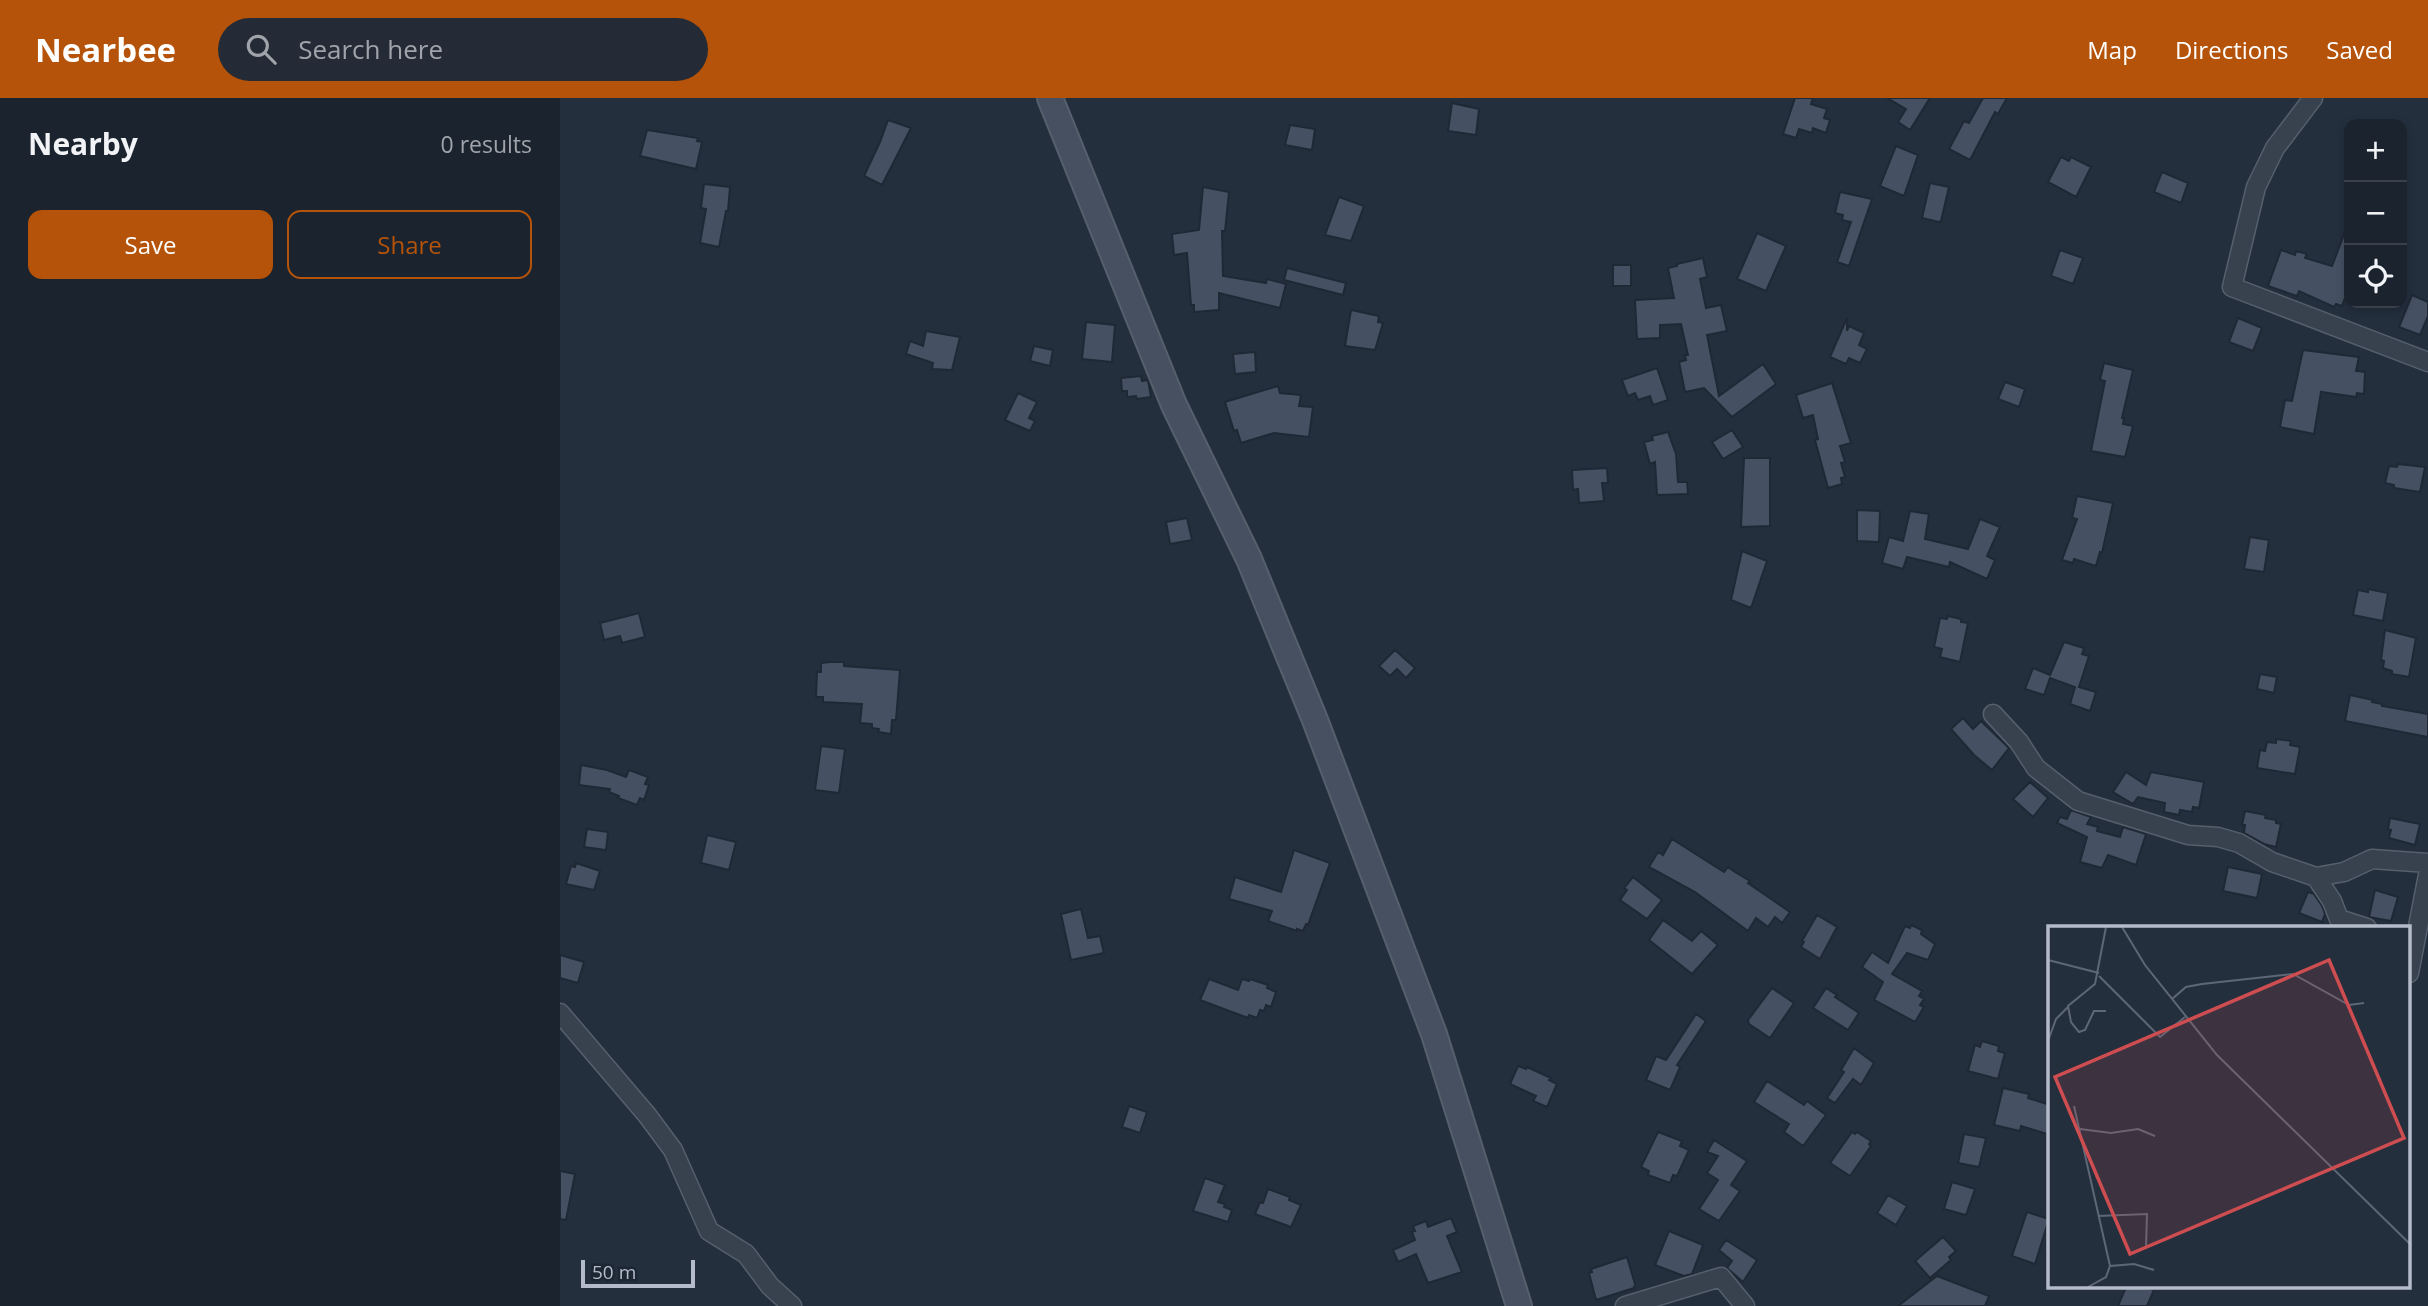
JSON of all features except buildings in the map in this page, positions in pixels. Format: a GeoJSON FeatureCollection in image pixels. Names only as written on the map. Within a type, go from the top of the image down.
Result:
{"type":"FeatureCollection","features":[{"type":"Feature","properties":{"kind":"street"},"geometry":{"type":"LineString","coordinates":[[1050,98],[1174,405],[1249,559],[1315,720],[1434,1034],[1519,1306]]}},
{"type":"Feature","properties":{"kind":"street"},"geometry":{"type":"LineString","coordinates":[[2313,98],[2275,148],[2256,187],[2232,287],[2428,362]]}},
{"type":"Feature","properties":{"kind":"street"},"geometry":{"type":"LineString","coordinates":[[1993,713],[2019,742],[2036,768],[2078,801],[2188,835],[2218,837],[2239,843],[2272,862],[2316,877],[2344,872],[2372,859],[2428,863]]}},
{"type":"Feature","properties":{"kind":"street"},"geometry":{"type":"LineString","coordinates":[[2410,963],[2428,875]]}},
{"type":"Feature","properties":{"kind":"street"},"geometry":{"type":"LineString","coordinates":[[2316,877],[2339,919],[2361,926]]}},
{"type":"Feature","properties":{"kind":"street"},"geometry":{"type":"LineString","coordinates":[[560,1013],[647,1115],[673,1150],[709,1231],[746,1254],[770,1286],[792,1306]]}},
{"type":"Feature","properties":{"kind":"street"},"geometry":{"type":"LineString","coordinates":[[1625,1306],[1721,1277],[1745,1306]]}}]}
